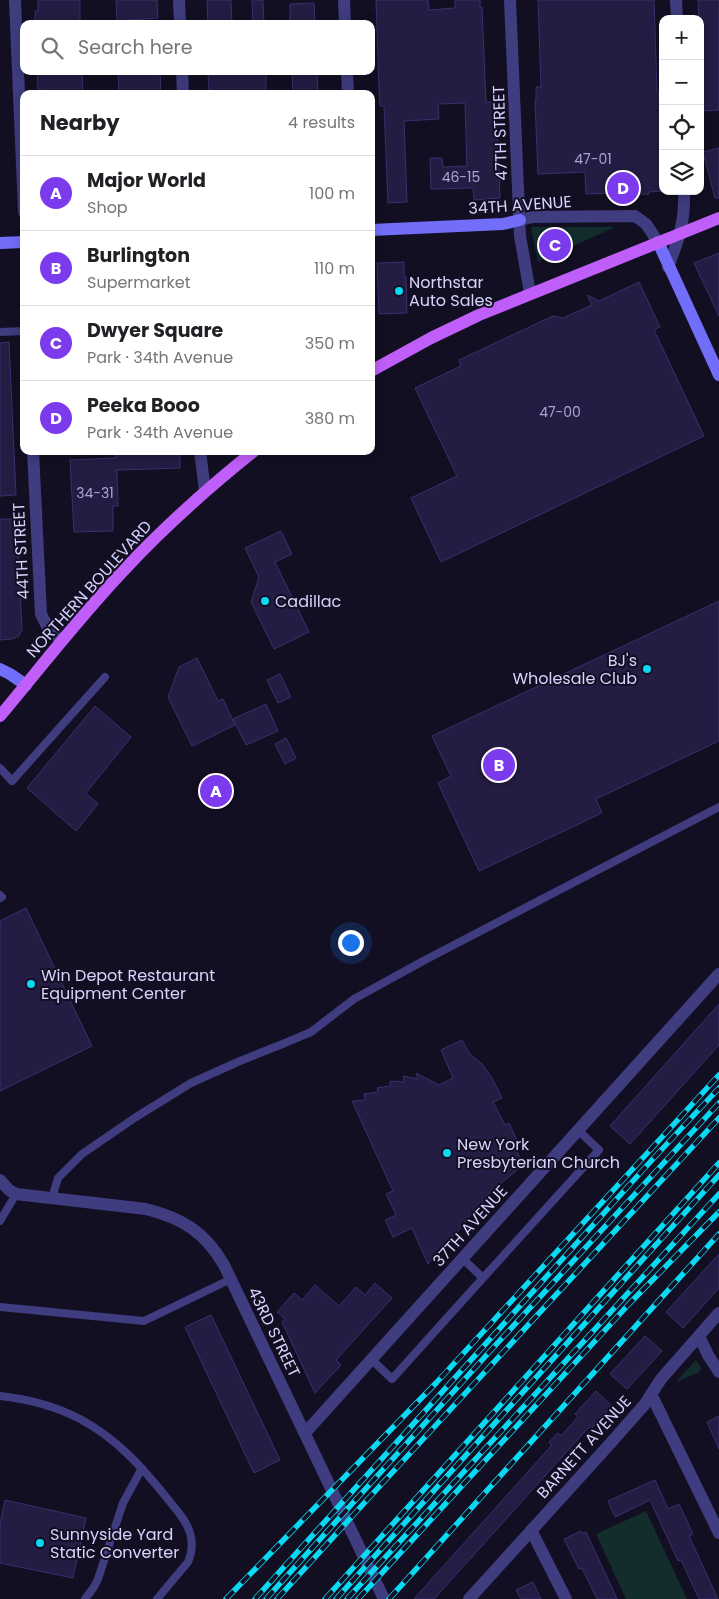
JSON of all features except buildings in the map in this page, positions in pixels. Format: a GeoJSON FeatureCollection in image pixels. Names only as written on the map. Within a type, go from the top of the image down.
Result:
{"type":"FeatureCollection","features":[{"type":"Feature","properties":{"kind":"main road"},"geometry":{"type":"LineString","coordinates":[[375,369],[454,326],[530,293],[719,218]]}},
{"type":"Feature","properties":{"kind":"main road","name":"NORTHERN BOULEVARD"},"geometry":{"type":"LineString","coordinates":[[0,716],[124,570],[205,491],[249,455]]}},
{"type":"Feature","properties":{"kind":"street"},"geometry":{"type":"LineString","coordinates":[[15,0],[20,118]]}},
{"type":"Feature","properties":{"kind":"street"},"geometry":{"type":"LineString","coordinates":[[180,0],[180,20]]}},
{"type":"Feature","properties":{"kind":"street"},"geometry":{"type":"LineString","coordinates":[[344,0],[345,20]]}},
{"type":"Feature","properties":{"kind":"street","name":"47TH STREET"},"geometry":{"type":"LineString","coordinates":[[510,0],[521,242],[530,293]]}},
{"type":"Feature","properties":{"kind":"street"},"geometry":{"type":"LineString","coordinates":[[676,0],[677,15]]}},
{"type":"Feature","properties":{"kind":"street"},"geometry":{"type":"LineString","coordinates":[[182,75],[183,90]]}},
{"type":"Feature","properties":{"kind":"street"},"geometry":{"type":"LineString","coordinates":[[347,75],[348,90]]}},
{"type":"Feature","properties":{"kind":"street"},"geometry":{"type":"LineString","coordinates":[[668,267],[681,234],[684,195]]}},
{"type":"Feature","properties":{"kind":"street","name":"34TH AVENUE"},"geometry":{"type":"LineString","coordinates":[[375,230],[503,224],[533,217],[635,216],[646,224],[658,242]]}},
{"type":"Feature","properties":{"kind":"street"},"geometry":{"type":"LineString","coordinates":[[0,243],[20,242]]}},
{"type":"Feature","properties":{"kind":"street"},"geometry":{"type":"LineString","coordinates":[[658,242],[719,376]]}},
{"type":"Feature","properties":{"kind":"street","name":"44TH STREET"},"geometry":{"type":"LineString","coordinates":[[33,455],[41,614],[47,626],[62,641]]}},
{"type":"Feature","properties":{"kind":"street"},"geometry":{"type":"LineString","coordinates":[[200,455],[205,491]]}},
{"type":"Feature","properties":{"kind":"street"},"geometry":{"type":"LineString","coordinates":[[0,669],[26,685]]}},
{"type":"Feature","properties":{"kind":"street","name":"37TH AVENUE"},"geometry":{"type":"LineString","coordinates":[[305,1433],[719,974]]}},
{"type":"Feature","properties":{"kind":"street"},"geometry":{"type":"LineString","coordinates":[[0,1180],[9,1190],[16,1194]]}},
{"type":"Feature","properties":{"kind":"street","name":"43RD STREET"},"geometry":{"type":"LineString","coordinates":[[16,1194],[146,1209],[178,1219],[196,1230],[207,1240],[218,1255],[231,1279],[384,1599]]}},
{"type":"Feature","properties":{"kind":"street","name":"BARNETT AVENUE"},"geometry":{"type":"LineString","coordinates":[[469,1599],[645,1404],[661,1379],[719,1313]]}},
{"type":"Feature","properties":{"kind":"street"},"geometry":{"type":"LineString","coordinates":[[699,1336],[719,1372]]}},
{"type":"Feature","properties":{"kind":"street"},"geometry":{"type":"LineString","coordinates":[[651,1394],[719,1533]]}},
{"type":"Feature","properties":{"kind":"street"},"geometry":{"type":"LineString","coordinates":[[531,1530],[566,1599]]}},
{"type":"Feature","properties":{"kind":"lane"},"geometry":{"type":"LineString","coordinates":[[0,332],[20,331]]}},
{"type":"Feature","properties":{"kind":"lane"},"geometry":{"type":"LineString","coordinates":[[0,768],[12,780],[105,677]]}},
{"type":"Feature","properties":{"kind":"lane"},"geometry":{"type":"LineString","coordinates":[[46,1198],[58,1178],[82,1154],[136,1117],[191,1083],[311,1032],[354,999],[719,807]]}},
{"type":"Feature","properties":{"kind":"lane"},"geometry":{"type":"LineString","coordinates":[[372,1360],[392,1379],[599,1150],[579,1131]]}},
{"type":"Feature","properties":{"kind":"lane"},"geometry":{"type":"LineString","coordinates":[[0,1221],[16,1194]]}},
{"type":"Feature","properties":{"kind":"lane"},"geometry":{"type":"LineString","coordinates":[[463,1259],[483,1278]]}},
{"type":"Feature","properties":{"kind":"lane"},"geometry":{"type":"LineString","coordinates":[[0,1308],[144,1321],[231,1279]]}},
{"type":"Feature","properties":{"kind":"lane"},"geometry":{"type":"LineString","coordinates":[[0,1396],[35,1402],[80,1419],[119,1446],[142,1468],[180,1514],[192,1540],[191,1552],[188,1562],[157,1599]]}},
{"type":"Feature","properties":{"kind":"lane"},"geometry":{"type":"LineString","coordinates":[[85,1599],[98,1579],[123,1503],[142,1468]]}},
{"type":"Feature","properties":{"kind":"green space"},"geometry":{"type":"Polygon","coordinates":[[[531,227],[615,227],[538,262],[531,227]]]}},
{"type":"Feature","properties":{"kind":"green space"},"geometry":{"type":"Polygon","coordinates":[[[696,1360],[701,1368],[699,1372],[675,1383],[696,1360]]]}},
{"type":"Feature","properties":{"kind":"green space"},"geometry":{"type":"Polygon","coordinates":[[[646,1511],[687,1599],[626,1599],[596,1534],[646,1511]]]}},
{"type":"Feature","properties":{"kind":"railway"},"geometry":{"type":"LineString","coordinates":[[226,1599],[437,1382],[719,1075]]}},
{"type":"Feature","properties":{"kind":"railway"},"geometry":{"type":"LineString","coordinates":[[255,1599],[719,1088]]}},
{"type":"Feature","properties":{"kind":"railway"},"geometry":{"type":"LineString","coordinates":[[266,1599],[492,1349],[719,1103]]}},
{"type":"Feature","properties":{"kind":"railway"},"geometry":{"type":"LineString","coordinates":[[277,1599],[719,1118]]}},
{"type":"Feature","properties":{"kind":"railway"},"geometry":{"type":"LineString","coordinates":[[325,1599],[719,1163]]}},
{"type":"Feature","properties":{"kind":"railway"},"geometry":{"type":"LineString","coordinates":[[336,1599],[719,1175]]}},
{"type":"Feature","properties":{"kind":"railway"},"geometry":{"type":"LineString","coordinates":[[347,1599],[719,1194]]}},
{"type":"Feature","properties":{"kind":"railway"},"geometry":{"type":"LineString","coordinates":[[358,1599],[629,1304],[719,1212]]}},
{"type":"Feature","properties":{"kind":"railway"},"geometry":{"type":"LineString","coordinates":[[389,1599],[719,1234]]}},
{"type":"Feature","properties":{"kind":"place","name":"Peeka Booo"},"geometry":{"type":"Point","coordinates":[623,188]}},
{"type":"Feature","properties":{"kind":"place","name":"Dwyer Square"},"geometry":{"type":"Point","coordinates":[555,245]}},
{"type":"Feature","properties":{"kind":"place","name":"Northstar Auto Sales"},"geometry":{"type":"Point","coordinates":[399,291]}},
{"type":"Feature","properties":{"kind":"place","name":"Cadillac"},"geometry":{"type":"Point","coordinates":[265,601]}},
{"type":"Feature","properties":{"kind":"place","name":"BJ's Wholesale Club"},"geometry":{"type":"Point","coordinates":[647,669]}},
{"type":"Feature","properties":{"kind":"place","name":"Burlington"},"geometry":{"type":"Point","coordinates":[499,765]}},
{"type":"Feature","properties":{"kind":"place","name":"Major World"},"geometry":{"type":"Point","coordinates":[216,791]}},
{"type":"Feature","properties":{"kind":"place","name":"Win Depot Restaurant Equipment Center"},"geometry":{"type":"Point","coordinates":[31,984]}},
{"type":"Feature","properties":{"kind":"place","name":"New York Presbyterian Church"},"geometry":{"type":"Point","coordinates":[447,1153]}},
{"type":"Feature","properties":{"kind":"place","name":"Sunnyside Yard Static Converter"},"geometry":{"type":"Point","coordinates":[40,1543]}}]}
